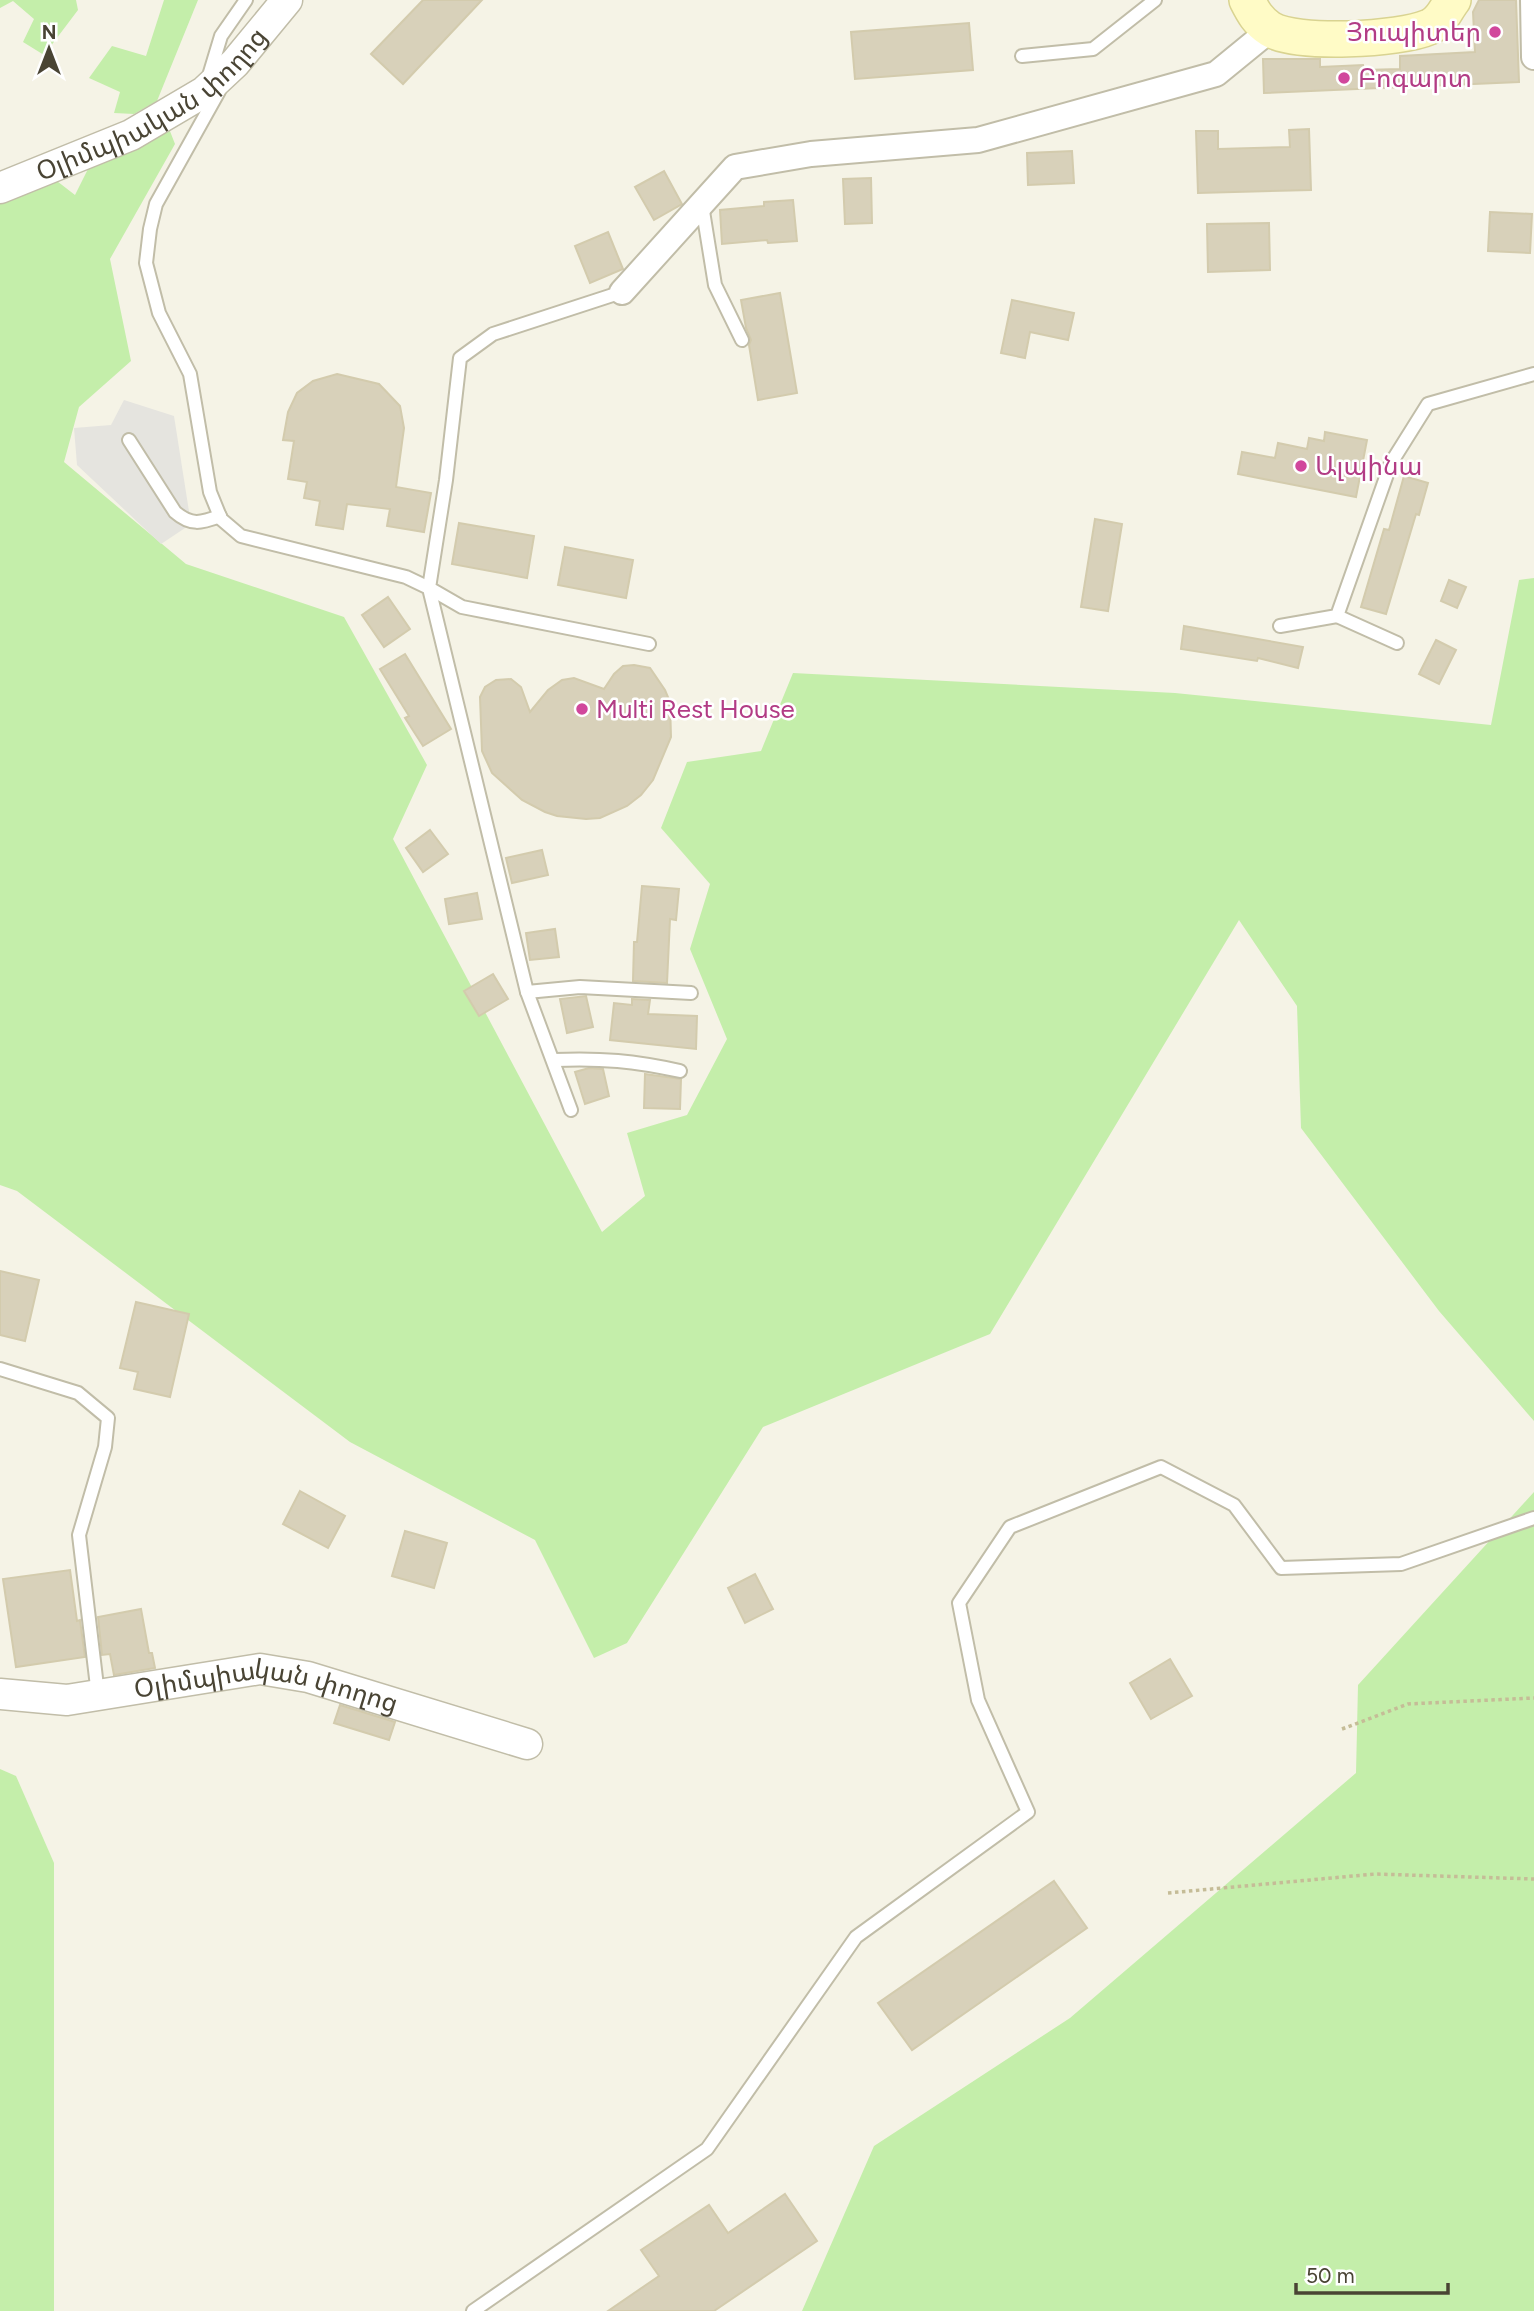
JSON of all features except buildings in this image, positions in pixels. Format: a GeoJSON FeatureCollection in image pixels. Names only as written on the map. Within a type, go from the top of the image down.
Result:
{"type":"FeatureCollection","features":[{"type":"Feature","properties":{"kind":"main road"},"geometry":{"type":"LineString","coordinates":[[1247,0],[1257,19],[1284,35],[1369,39],[1402,35],[1431,27],[1444,16],[1453,0]]}},
{"type":"Feature","properties":{"kind":"street","name":"Օլիմպիական փողոց"},"geometry":{"type":"LineString","coordinates":[[0,187],[131,135],[204,92],[235,64],[287,0]]}},
{"type":"Feature","properties":{"kind":"street"},"geometry":{"type":"LineString","coordinates":[[1533,0],[1534,57]]}},
{"type":"Feature","properties":{"kind":"street"},"geometry":{"type":"LineString","coordinates":[[622,292],[735,167],[811,154],[978,140],[1216,74],[1271,29]]}},
{"type":"Feature","properties":{"kind":"street","name":"Օլիմպիական փողոց"},"geometry":{"type":"LineString","coordinates":[[0,1694],[67,1700],[260,1669],[308,1677],[527,1744]]}},
{"type":"Feature","properties":{"kind":"lane"},"geometry":{"type":"LineString","coordinates":[[204,92],[221,36],[246,0]]}},
{"type":"Feature","properties":{"kind":"lane"},"geometry":{"type":"LineString","coordinates":[[1023,56],[1093,49],[1155,0]]}},
{"type":"Feature","properties":{"kind":"lane"},"geometry":{"type":"LineString","coordinates":[[235,64],[156,204],[146,263],[159,313],[190,374],[210,492],[220,516],[241,536],[406,577],[462,607],[649,644]]}},
{"type":"Feature","properties":{"kind":"lane"},"geometry":{"type":"LineString","coordinates":[[702,204],[715,285],[742,340]]}},
{"type":"Feature","properties":{"kind":"lane"},"geometry":{"type":"LineString","coordinates":[[571,1110],[527,992],[429,588],[446,480],[460,358],[493,334],[622,292]]}},
{"type":"Feature","properties":{"kind":"lane"},"geometry":{"type":"LineString","coordinates":[[1338,616],[1391,463],[1428,404],[1534,374]]}},
{"type":"Feature","properties":{"kind":"lane"},"geometry":{"type":"LineString","coordinates":[[130,440],[175,512],[186,521],[202,522],[220,516]]}},
{"type":"Feature","properties":{"kind":"lane"},"geometry":{"type":"LineString","coordinates":[[1280,626],[1338,616],[1397,643]]}},
{"type":"Feature","properties":{"kind":"lane"},"geometry":{"type":"LineString","coordinates":[[527,992],[580,987],[691,993]]}},
{"type":"Feature","properties":{"kind":"lane"},"geometry":{"type":"LineString","coordinates":[[554,1060],[590,1058],[633,1061],[680,1071]]}},
{"type":"Feature","properties":{"kind":"lane"},"geometry":{"type":"LineString","coordinates":[[0,1369],[78,1393],[108,1418],[105,1447],[79,1535],[98,1696]]}},
{"type":"Feature","properties":{"kind":"lane"},"geometry":{"type":"LineString","coordinates":[[473,2311],[707,2149],[856,1937],[1028,1812],[978,1700],[959,1603],[1010,1527],[1161,1467],[1234,1504],[1281,1568],[1401,1564],[1534,1518]]}},
{"type":"Feature","properties":{"kind":"path"},"geometry":{"type":"LineString","coordinates":[[1342,1729],[1408,1704],[1534,1698]]}},
{"type":"Feature","properties":{"kind":"path"},"geometry":{"type":"LineString","coordinates":[[1168,1893],[1375,1874],[1534,1878]]}},
{"type":"Feature","properties":{"kind":"green space"},"geometry":{"type":"Polygon","coordinates":[[[0,0],[76,0],[78,10],[44,55],[23,42],[34,19],[13,1],[0,8],[0,0]]]}},
{"type":"Feature","properties":{"kind":"green space"},"geometry":{"type":"Polygon","coordinates":[[[164,0],[198,0],[157,101],[134,114],[114,113],[120,92],[89,78],[112,46],[146,56],[164,0]]]}},
{"type":"Feature","properties":{"kind":"green space"},"geometry":{"type":"Polygon","coordinates":[[[168,126],[175,144],[110,259],[131,361],[79,407],[64,462],[186,564],[344,617],[427,765],[393,839],[602,1232],[645,1196],[627,1133],[687,1115],[727,1039],[690,949],[710,884],[661,828],[687,762],[761,751],[793,673],[1175,693],[1491,725],[1519,580],[1534,578],[1534,1421],[1439,1311],[1301,1128],[1297,1006],[1239,920],[990,1334],[763,1427],[627,1643],[594,1658],[535,1540],[350,1442],[17,1191],[0,1185],[0,199],[53,178],[75,195],[91,163],[168,126]]]}},
{"type":"Feature","properties":{"kind":"green space"},"geometry":{"type":"Polygon","coordinates":[[[1534,1492],[1534,2311],[802,2311],[874,2146],[1070,2018],[1356,1773],[1358,1685],[1534,1492]]]}},
{"type":"Feature","properties":{"kind":"green space"},"geometry":{"type":"Polygon","coordinates":[[[0,1769],[16,1776],[54,1863],[54,2311],[0,2311],[0,1769]]]}},
{"type":"Feature","properties":{"kind":"shaded area"},"geometry":{"type":"Polygon","coordinates":[[[124,400],[174,416],[191,524],[161,544],[77,465],[74,428],[111,425],[124,400]]]}},
{"type":"Feature","properties":{"kind":"place","name":"Յուպիտեր"},"geometry":{"type":"Point","coordinates":[1495,32]}},
{"type":"Feature","properties":{"kind":"place","name":"Բոգարտ"},"geometry":{"type":"Point","coordinates":[1344,78]}},
{"type":"Feature","properties":{"kind":"place","name":"Ալպինա"},"geometry":{"type":"Point","coordinates":[1301,466]}},
{"type":"Feature","properties":{"kind":"place","name":"Multi Rest House"},"geometry":{"type":"Point","coordinates":[582,709]}}]}
